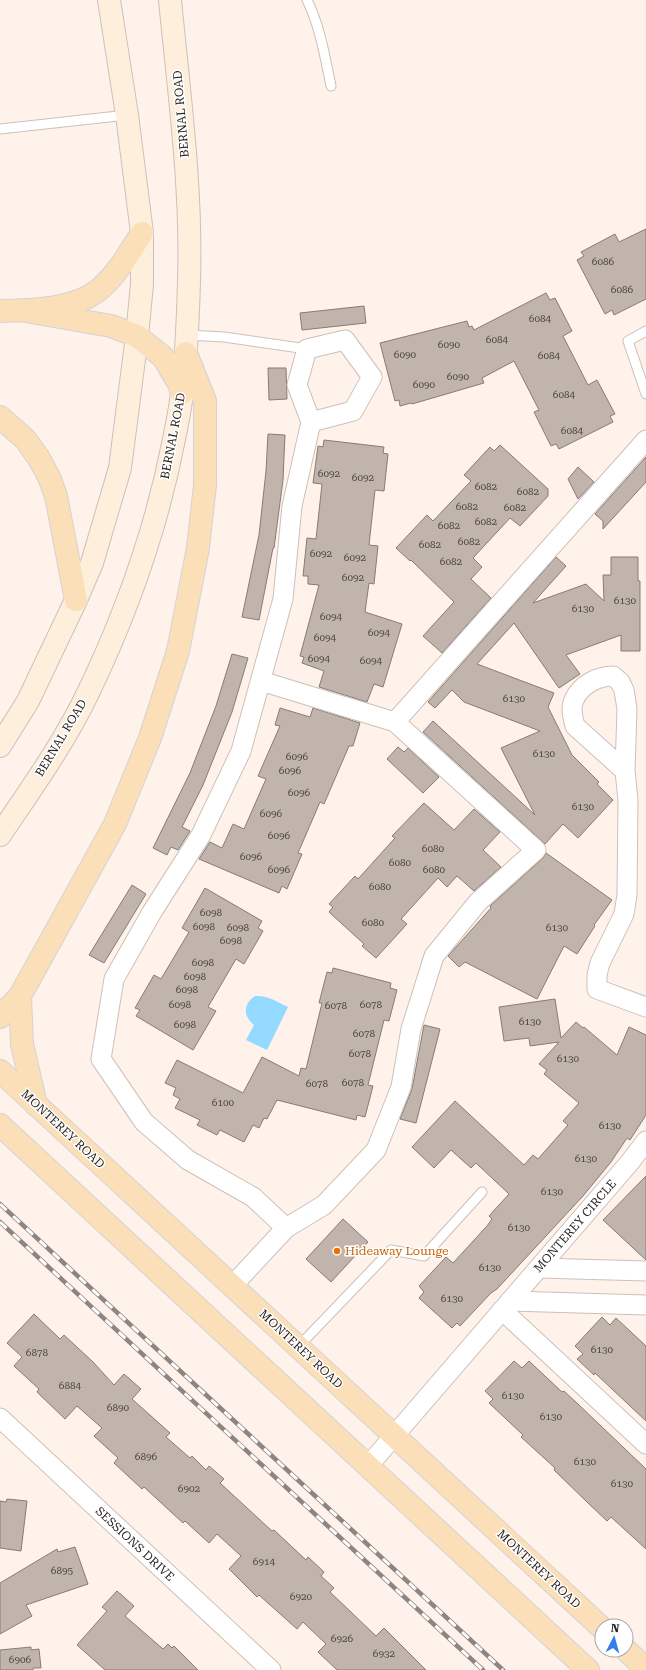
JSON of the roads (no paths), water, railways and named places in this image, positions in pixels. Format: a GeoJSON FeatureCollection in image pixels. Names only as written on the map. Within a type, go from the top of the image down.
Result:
{"type":"FeatureCollection","features":[{"type":"Feature","properties":{"kind":"main road"},"geometry":{"type":"LineString","coordinates":[[0,746],[28,701],[92,563],[120,468],[137,336],[142,284],[142,233],[127,116],[109,0]]}},
{"type":"Feature","properties":{"kind":"main road","name":"BERNAL ROAD"},"geometry":{"type":"LineString","coordinates":[[0,835],[57,748],[88,694],[119,623],[134,583],[166,479],[182,393],[189,280],[189,219],[186,162],[170,0]]}},
{"type":"Feature","properties":{"kind":"main road"},"geometry":{"type":"LineString","coordinates":[[26,311],[65,304],[84,298],[102,288],[114,274],[142,233]]}},
{"type":"Feature","properties":{"kind":"main road"},"geometry":{"type":"LineString","coordinates":[[0,311],[26,311],[111,326],[137,336],[163,357],[182,393]]}},
{"type":"Feature","properties":{"kind":"main road"},"geometry":{"type":"LineString","coordinates":[[0,1016],[20,996],[115,824],[150,738],[178,651],[198,548],[205,485],[205,401],[186,344]]}},
{"type":"Feature","properties":{"kind":"main road"},"geometry":{"type":"LineString","coordinates":[[0,418],[24,439],[38,457],[49,477],[57,503],[76,600]]}},
{"type":"Feature","properties":{"kind":"main road"},"geometry":{"type":"LineString","coordinates":[[20,996],[22,1044],[36,1105]]}},
{"type":"Feature","properties":{"kind":"main road","name":"MONTEREY ROAD"},"geometry":{"type":"LineString","coordinates":[[0,1071],[594,1621]]}},
{"type":"Feature","properties":{"kind":"main road"},"geometry":{"type":"LineString","coordinates":[[0,1125],[588,1670]]}},
{"type":"Feature","properties":{"kind":"main road"},"geometry":{"type":"LineString","coordinates":[[634,1658],[646,1669]]}},
{"type":"Feature","properties":{"kind":"street"},"geometry":{"type":"LineString","coordinates":[[286,1228],[253,1197],[188,1160],[144,1122],[101,1059],[114,979],[152,912],[201,835],[240,751],[261,680],[282,599],[292,506],[311,422],[297,385],[307,349],[346,340],[372,377],[353,411],[311,422]]}},
{"type":"Feature","properties":{"kind":"street"},"geometry":{"type":"LineString","coordinates":[[395,722],[646,440]]}},
{"type":"Feature","properties":{"kind":"street"},"geometry":{"type":"LineString","coordinates":[[625,771],[575,726],[573,718],[572,710],[574,700],[586,686],[604,676],[613,676],[620,682],[624,690],[628,709],[625,771],[628,800],[627,895],[624,914],[600,963],[596,975],[597,988],[646,1007]]}},
{"type":"Feature","properties":{"kind":"street"},"geometry":{"type":"LineString","coordinates":[[233,1285],[286,1228],[324,1205],[376,1150],[401,1087],[411,1029],[434,956],[478,902],[536,850],[395,722],[261,680]]}},
{"type":"Feature","properties":{"kind":"street","name":"MONTEREY CIRCLE"},"geometry":{"type":"LineString","coordinates":[[368,1466],[630,1162],[646,1141]]}},
{"type":"Feature","properties":{"kind":"street"},"geometry":{"type":"LineString","coordinates":[[539,1268],[646,1271]]}},
{"type":"Feature","properties":{"kind":"street"},"geometry":{"type":"LineString","coordinates":[[506,1306],[646,1305]]}},
{"type":"Feature","properties":{"kind":"street"},"geometry":{"type":"LineString","coordinates":[[506,1306],[646,1444]]}},
{"type":"Feature","properties":{"kind":"street","name":"SESSIONS DRIVE"},"geometry":{"type":"LineString","coordinates":[[0,1418],[271,1670]]}},
{"type":"Feature","properties":{"kind":"lane"},"geometry":{"type":"LineString","coordinates":[[307,0],[319,31],[332,86]]}},
{"type":"Feature","properties":{"kind":"lane"},"geometry":{"type":"LineString","coordinates":[[0,129],[127,116]]}},
{"type":"Feature","properties":{"kind":"lane"},"geometry":{"type":"LineString","coordinates":[[646,331],[628,341],[646,394]]}},
{"type":"Feature","properties":{"kind":"lane"},"geometry":{"type":"LineString","coordinates":[[186,344],[224,337],[307,349]]}},
{"type":"Feature","properties":{"kind":"lane"},"geometry":{"type":"LineString","coordinates":[[298,1347],[391,1250],[424,1256],[482,1192]]}},
{"type":"Feature","properties":{"kind":"water"},"geometry":{"type":"Polygon","coordinates":[[[255,996],[268,998],[288,1007],[267,1050],[246,1040],[254,1025],[248,1018],[246,1010],[248,1003],[255,996]]]}},
{"type":"Feature","properties":{"kind":"railway"},"geometry":{"type":"LineString","coordinates":[[0,1204],[503,1670]]}},
{"type":"Feature","properties":{"kind":"railway"},"geometry":{"type":"LineString","coordinates":[[0,1222],[483,1670]]}},
{"type":"Feature","properties":{"kind":"place","name":"Hideaway Lounge"},"geometry":{"type":"Point","coordinates":[337,1251]}}]}
